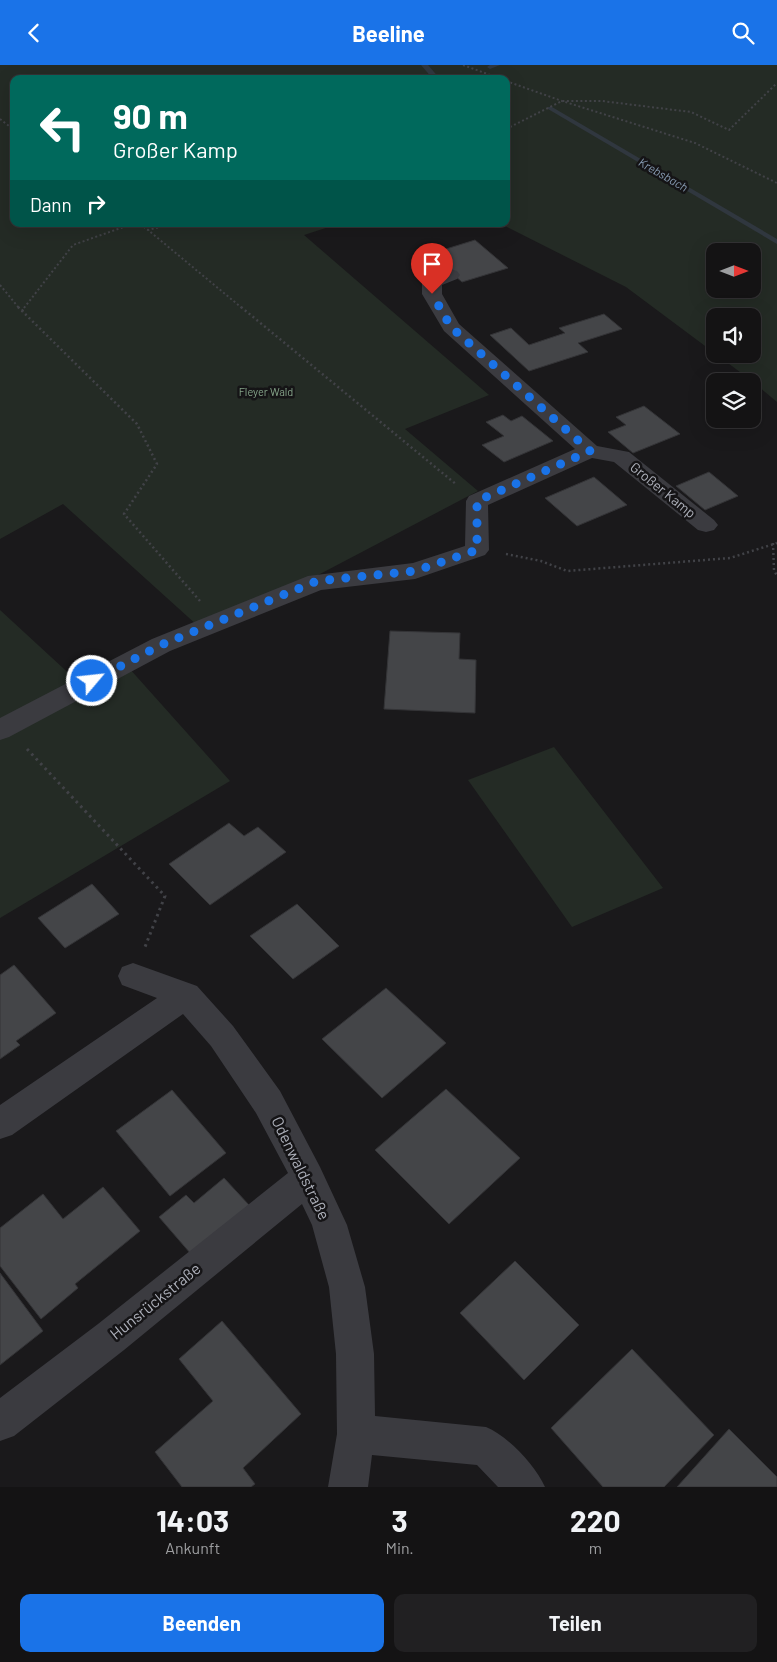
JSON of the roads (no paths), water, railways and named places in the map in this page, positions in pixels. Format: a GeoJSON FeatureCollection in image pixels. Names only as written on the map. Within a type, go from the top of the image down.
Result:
{"type":"FeatureCollection","features":[{"type":"Feature","properties":{"kind":"street"},"geometry":{"type":"LineString","coordinates":[[3,729],[161,645],[317,581],[415,571],[477,550],[477,501],[590,451],[451,327],[432,294],[432,282],[450,275]]}},
{"type":"Feature","properties":{"kind":"street","name":"Großer Kamp"},"geometry":{"type":"LineString","coordinates":[[590,451],[621,457],[706,525]]}},
{"type":"Feature","properties":{"kind":"street","name":"Odenwaldstraße"},"geometry":{"type":"LineString","coordinates":[[133,976],[186,995],[222,1036],[268,1102],[308,1177],[329,1225],[347,1287],[355,1355],[356,1434],[348,1487]]}},
{"type":"Feature","properties":{"kind":"street"},"geometry":{"type":"LineString","coordinates":[[0,1124],[186,995]]}},
{"type":"Feature","properties":{"kind":"street","name":"Hunsrückstraße"},"geometry":{"type":"LineString","coordinates":[[0,1422],[111,1337],[308,1177]]}},
{"type":"Feature","properties":{"kind":"street"},"geometry":{"type":"LineString","coordinates":[[356,1434],[486,1446],[525,1487]]}},
{"type":"Feature","properties":{"kind":"waterway","name":"Krebsbach"},"geometry":{"type":"LineString","coordinates":[[424,65],[433,75]]}},
{"type":"Feature","properties":{"kind":"waterway"},"geometry":{"type":"LineString","coordinates":[[490,67],[497,65]]}},
{"type":"Feature","properties":{"kind":"waterway","name":"Krebsbach"},"geometry":{"type":"LineString","coordinates":[[550,108],[777,242]]}},
{"type":"Feature","properties":{"kind":"park label","name":"Fleyer Wald"},"geometry":{"type":"Point","coordinates":[266,392]}}]}
